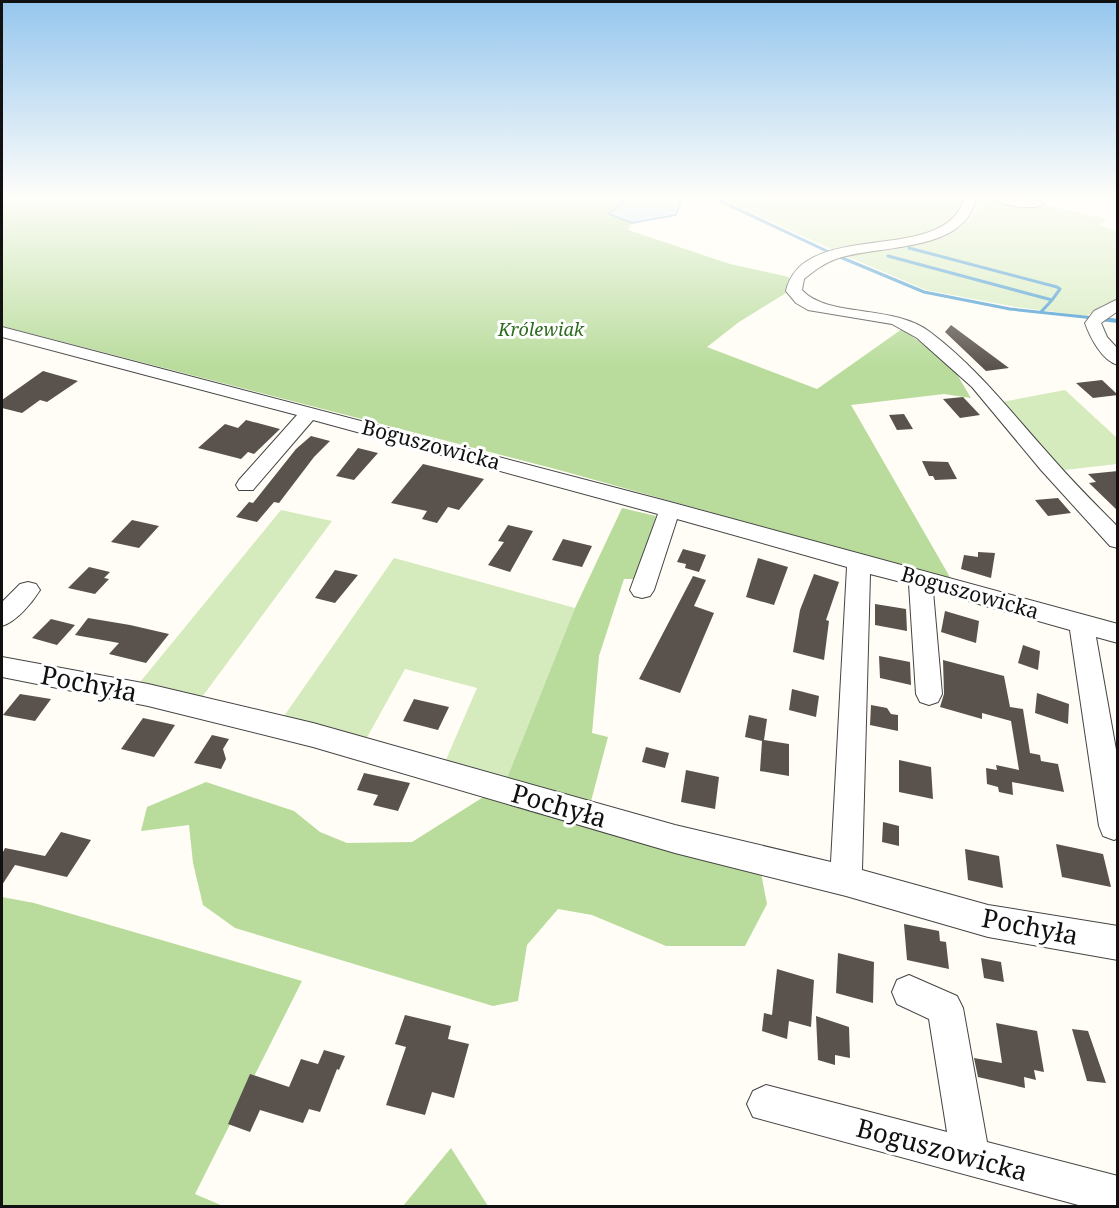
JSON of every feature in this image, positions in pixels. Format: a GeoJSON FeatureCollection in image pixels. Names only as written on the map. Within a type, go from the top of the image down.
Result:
{"type":"FeatureCollection","features":[{"type":"Feature","properties":{"kind":"street"},"geometry":{"type":"LineString","coordinates":[[838,254],[830,256],[797,277],[794,291],[802,300],[814,307],[896,320],[923,334],[978,383],[1047,466],[1118,541]]}},
{"type":"Feature","properties":{"kind":"street"},"geometry":{"type":"LineString","coordinates":[[1118,304],[1095,319],[1094,328],[1099,338],[1118,360]]}},
{"type":"Feature","properties":{"kind":"street","name":"Boguszowicka"},"geometry":{"type":"LineString","coordinates":[[2,332],[670,509],[1118,634]]}},
{"type":"Feature","properties":{"kind":"street"},"geometry":{"type":"LineString","coordinates":[[246,485],[309,413]]}},
{"type":"Feature","properties":{"kind":"street"},"geometry":{"type":"LineString","coordinates":[[642,590],[670,509]]}},
{"type":"Feature","properties":{"kind":"street"},"geometry":{"type":"LineString","coordinates":[[846,881],[859,561]]}},
{"type":"Feature","properties":{"kind":"street"},"geometry":{"type":"LineString","coordinates":[[920,579],[929,694]]}},
{"type":"Feature","properties":{"kind":"street"},"geometry":{"type":"LineString","coordinates":[[2,617],[28,590]]}},
{"type":"Feature","properties":{"kind":"street"},"geometry":{"type":"LineString","coordinates":[[1082,624],[1114,826]]}},
{"type":"Feature","properties":{"kind":"street","name":"Pochyła"},"geometry":{"type":"LineString","coordinates":[[2,668],[148,695],[313,735],[675,839],[846,881],[988,921],[1118,943]]}},
{"type":"Feature","properties":{"kind":"street"},"geometry":{"type":"LineString","coordinates":[[909,992],[945,1008],[970,1157]]}},
{"type":"Feature","properties":{"kind":"street","name":"Boguszowicka"},"geometry":{"type":"LineString","coordinates":[[766,1104],[1118,1196]]}},
{"type":"Feature","properties":{"kind":"green space","name":"Królewiak"},"geometry":{"type":"Polygon","coordinates":[[[2,254],[701,254],[730,264],[789,277],[791,290],[739,322],[707,347],[817,389],[902,329],[952,366],[971,398],[944,394],[851,405],[951,579],[559,470],[2,326],[2,254]]]}},
{"type":"Feature","properties":{"kind":"green space"},"geometry":{"type":"Polygon","coordinates":[[[1117,254],[1117,300],[1102,305],[1087,316],[1016,307],[926,290],[844,255],[1117,254]]]}},
{"type":"Feature","properties":{"kind":"green space"},"geometry":{"type":"Polygon","coordinates":[[[1065,390],[1117,438],[1117,464],[1056,471],[1002,402],[1065,390]]]}},
{"type":"Feature","properties":{"kind":"green space"},"geometry":{"type":"Polygon","coordinates":[[[622,508],[656,516],[636,579],[624,579],[599,656],[592,733],[608,737],[590,805],[507,778],[575,608],[622,508]]]}},
{"type":"Feature","properties":{"kind":"green space"},"geometry":{"type":"Polygon","coordinates":[[[281,510],[332,521],[202,697],[136,687],[281,510]]]}},
{"type":"Feature","properties":{"kind":"green space"},"geometry":{"type":"Polygon","coordinates":[[[394,558],[575,608],[507,778],[445,762],[477,688],[405,669],[365,741],[282,719],[394,558]]]}},
{"type":"Feature","properties":{"kind":"green space"},"geometry":{"type":"Polygon","coordinates":[[[206,782],[294,811],[320,832],[347,843],[412,842],[485,796],[761,873],[767,904],[745,946],[666,946],[592,915],[558,909],[527,945],[518,1001],[493,1006],[235,928],[203,905],[193,863],[189,825],[141,831],[147,807],[206,782]]]}},
{"type":"Feature","properties":{"kind":"green space"},"geometry":{"type":"Polygon","coordinates":[[[2,897],[34,903],[302,981],[195,1194],[223,1206],[2,1206],[2,897]]]}},
{"type":"Feature","properties":{"kind":"green space"},"geometry":{"type":"Polygon","coordinates":[[[451,1148],[488,1206],[403,1206],[451,1148]]]}},
{"type":"Feature","properties":{"kind":"building"},"geometry":{"type":"Polygon","coordinates":[[[951,325],[1009,368],[986,371],[945,332],[951,325]]]}},
{"type":"Feature","properties":{"kind":"building"},"geometry":{"type":"Polygon","coordinates":[[[43,371],[78,381],[47,402],[40,400],[22,413],[2,408],[2,400],[43,371]]]}},
{"type":"Feature","properties":{"kind":"building"},"geometry":{"type":"Polygon","coordinates":[[[1102,380],[1118,395],[1093,398],[1076,383],[1102,380]]]}},
{"type":"Feature","properties":{"kind":"building"},"geometry":{"type":"Polygon","coordinates":[[[963,397],[980,415],[960,418],[943,399],[963,397]]]}},
{"type":"Feature","properties":{"kind":"building"},"geometry":{"type":"Polygon","coordinates":[[[904,414],[913,429],[897,430],[889,415],[904,414]]]}},
{"type":"Feature","properties":{"kind":"building"},"geometry":{"type":"Polygon","coordinates":[[[246,420],[280,429],[254,454],[248,452],[241,459],[198,448],[225,424],[238,428],[246,420]]]}},
{"type":"Feature","properties":{"kind":"building"},"geometry":{"type":"Polygon","coordinates":[[[311,436],[330,441],[314,457],[279,503],[274,502],[257,522],[236,517],[249,502],[253,503],[296,449],[311,436]]]}},
{"type":"Feature","properties":{"kind":"building"},"geometry":{"type":"Polygon","coordinates":[[[358,448],[378,453],[354,480],[336,476],[358,448]]]}},
{"type":"Feature","properties":{"kind":"building"},"geometry":{"type":"Polygon","coordinates":[[[922,461],[948,462],[957,479],[935,480],[933,476],[929,476],[922,461]]]}},
{"type":"Feature","properties":{"kind":"building"},"geometry":{"type":"Polygon","coordinates":[[[423,464],[484,479],[459,510],[448,507],[437,523],[422,519],[427,511],[391,503],[423,464]]]}},
{"type":"Feature","properties":{"kind":"building"},"geometry":{"type":"Polygon","coordinates":[[[1118,471],[1118,511],[1089,483],[1096,482],[1088,474],[1118,471]]]}},
{"type":"Feature","properties":{"kind":"building"},"geometry":{"type":"Polygon","coordinates":[[[1058,498],[1071,513],[1048,516],[1035,500],[1058,498]]]}},
{"type":"Feature","properties":{"kind":"building"},"geometry":{"type":"Polygon","coordinates":[[[132,520],[159,526],[139,548],[111,542],[132,520]]]}},
{"type":"Feature","properties":{"kind":"building"},"geometry":{"type":"Polygon","coordinates":[[[508,525],[533,531],[510,572],[488,565],[504,542],[498,541],[508,525]]]}},
{"type":"Feature","properties":{"kind":"building"},"geometry":{"type":"Polygon","coordinates":[[[563,539],[592,546],[582,567],[552,560],[563,539]]]}},
{"type":"Feature","properties":{"kind":"building"},"geometry":{"type":"Polygon","coordinates":[[[683,549],[706,555],[699,572],[685,568],[686,564],[677,562],[683,549]]]}},
{"type":"Feature","properties":{"kind":"building"},"geometry":{"type":"Polygon","coordinates":[[[978,552],[995,553],[991,578],[961,569],[964,555],[978,557],[978,552]]]}},
{"type":"Feature","properties":{"kind":"building"},"geometry":{"type":"Polygon","coordinates":[[[758,558],[788,567],[774,605],[746,597],[758,558]]]}},
{"type":"Feature","properties":{"kind":"building"},"geometry":{"type":"Polygon","coordinates":[[[89,567],[110,572],[104,578],[109,579],[95,594],[68,588],[89,567]]]}},
{"type":"Feature","properties":{"kind":"building"},"geometry":{"type":"Polygon","coordinates":[[[335,570],[358,575],[335,603],[315,598],[335,570]]]}},
{"type":"Feature","properties":{"kind":"building"},"geometry":{"type":"Polygon","coordinates":[[[814,574],[839,582],[826,620],[829,621],[824,660],[793,652],[800,610],[814,574]]]}},
{"type":"Feature","properties":{"kind":"building"},"geometry":{"type":"Polygon","coordinates":[[[693,576],[706,580],[694,606],[714,613],[680,693],[639,679],[693,576]]]}},
{"type":"Feature","properties":{"kind":"building"},"geometry":{"type":"Polygon","coordinates":[[[875,604],[906,609],[907,631],[875,625],[875,604]]]}},
{"type":"Feature","properties":{"kind":"building"},"geometry":{"type":"Polygon","coordinates":[[[945,611],[979,621],[976,643],[941,632],[945,611]]]}},
{"type":"Feature","properties":{"kind":"building"},"geometry":{"type":"Polygon","coordinates":[[[88,618],[169,634],[146,663],[109,654],[119,643],[75,635],[88,618]]]}},
{"type":"Feature","properties":{"kind":"building"},"geometry":{"type":"Polygon","coordinates":[[[51,619],[75,625],[57,645],[32,638],[51,619]]]}},
{"type":"Feature","properties":{"kind":"building"},"geometry":{"type":"Polygon","coordinates":[[[1023,645],[1040,651],[1038,670],[1018,663],[1023,645]]]}},
{"type":"Feature","properties":{"kind":"building"},"geometry":{"type":"Polygon","coordinates":[[[879,656],[910,662],[911,685],[880,678],[879,656]]]}},
{"type":"Feature","properties":{"kind":"building"},"geometry":{"type":"Polygon","coordinates":[[[943,660],[1004,676],[1010,707],[1023,709],[1030,753],[1040,755],[1041,761],[1058,764],[1064,792],[1012,782],[1013,795],[999,792],[998,787],[987,784],[986,768],[997,770],[996,765],[1019,770],[1011,721],[982,713],[982,719],[940,707],[944,694],[943,660]]]}},
{"type":"Feature","properties":{"kind":"building"},"geometry":{"type":"Polygon","coordinates":[[[792,689],[819,696],[816,717],[789,710],[792,689]]]}},
{"type":"Feature","properties":{"kind":"building"},"geometry":{"type":"Polygon","coordinates":[[[1037,693],[1069,704],[1068,724],[1035,713],[1037,693]]]}},
{"type":"Feature","properties":{"kind":"building"},"geometry":{"type":"Polygon","coordinates":[[[20,694],[51,699],[35,721],[3,715],[20,694]]]}},
{"type":"Feature","properties":{"kind":"building"},"geometry":{"type":"Polygon","coordinates":[[[414,699],[449,707],[438,730],[403,721],[414,699]]]}},
{"type":"Feature","properties":{"kind":"building"},"geometry":{"type":"Polygon","coordinates":[[[871,705],[887,708],[891,714],[898,715],[898,731],[870,725],[871,705]]]}},
{"type":"Feature","properties":{"kind":"building"},"geometry":{"type":"Polygon","coordinates":[[[749,715],[767,719],[764,740],[789,744],[789,776],[760,771],[762,741],[745,737],[749,715]]]}},
{"type":"Feature","properties":{"kind":"building"},"geometry":{"type":"Polygon","coordinates":[[[143,718],[175,725],[154,757],[121,749],[143,718]]]}},
{"type":"Feature","properties":{"kind":"building"},"geometry":{"type":"Polygon","coordinates":[[[212,735],[229,739],[223,749],[226,759],[221,769],[194,763],[212,735]]]}},
{"type":"Feature","properties":{"kind":"building"},"geometry":{"type":"Polygon","coordinates":[[[646,747],[669,753],[665,768],[642,762],[646,747]]]}},
{"type":"Feature","properties":{"kind":"building"},"geometry":{"type":"Polygon","coordinates":[[[899,760],[931,767],[933,799],[899,792],[899,760]]]}},
{"type":"Feature","properties":{"kind":"building"},"geometry":{"type":"Polygon","coordinates":[[[686,770],[719,777],[715,809],[681,802],[686,770]]]}},
{"type":"Feature","properties":{"kind":"building"},"geometry":{"type":"Polygon","coordinates":[[[364,773],[410,783],[398,811],[373,805],[378,795],[357,790],[364,773]]]}},
{"type":"Feature","properties":{"kind":"building"},"geometry":{"type":"Polygon","coordinates":[[[883,822],[899,826],[899,846],[882,842],[883,822]]]}},
{"type":"Feature","properties":{"kind":"building"},"geometry":{"type":"Polygon","coordinates":[[[61,832],[91,840],[67,877],[15,865],[2,885],[2,854],[5,848],[45,856],[61,832]]]}},
{"type":"Feature","properties":{"kind":"building"},"geometry":{"type":"Polygon","coordinates":[[[1056,844],[1103,854],[1111,887],[1062,877],[1056,844]]]}},
{"type":"Feature","properties":{"kind":"building"},"geometry":{"type":"Polygon","coordinates":[[[965,849],[999,856],[1003,888],[968,880],[965,849]]]}},
{"type":"Feature","properties":{"kind":"building"},"geometry":{"type":"Polygon","coordinates":[[[904,924],[939,931],[940,941],[946,942],[949,969],[907,960],[904,924]]]}},
{"type":"Feature","properties":{"kind":"building"},"geometry":{"type":"Polygon","coordinates":[[[838,953],[874,962],[873,1003],[836,993],[838,953]]]}},
{"type":"Feature","properties":{"kind":"building"},"geometry":{"type":"Polygon","coordinates":[[[981,958],[1001,962],[1004,982],[984,978],[981,958]]]}},
{"type":"Feature","properties":{"kind":"building"},"geometry":{"type":"Polygon","coordinates":[[[777,969],[814,980],[811,1027],[789,1021],[787,1039],[762,1031],[764,1013],[772,1015],[777,969]]]}},
{"type":"Feature","properties":{"kind":"building"},"geometry":{"type":"Polygon","coordinates":[[[405,1015],[451,1026],[448,1039],[469,1044],[454,1098],[432,1092],[425,1115],[386,1105],[406,1047],[395,1044],[405,1015]]]}},
{"type":"Feature","properties":{"kind":"building"},"geometry":{"type":"Polygon","coordinates":[[[816,1016],[849,1027],[850,1058],[835,1055],[835,1065],[818,1060],[816,1016]]]}},
{"type":"Feature","properties":{"kind":"building"},"geometry":{"type":"Polygon","coordinates":[[[996,1023],[1037,1031],[1044,1072],[1034,1070],[1036,1080],[1024,1077],[1025,1088],[978,1077],[974,1058],[1002,1063],[996,1023]]]}},
{"type":"Feature","properties":{"kind":"building"},"geometry":{"type":"Polygon","coordinates":[[[1072,1029],[1088,1031],[1106,1083],[1087,1081],[1072,1029]]]}},
{"type":"Feature","properties":{"kind":"building"},"geometry":{"type":"Polygon","coordinates":[[[324,1050],[345,1056],[339,1070],[337,1069],[320,1112],[309,1109],[303,1123],[260,1110],[250,1132],[228,1124],[250,1074],[289,1087],[301,1059],[318,1064],[324,1050]]]}},
{"type":"Feature","properties":{"kind":"waterway"},"geometry":{"type":"LineString","coordinates":[[933,254],[1057,287],[1060,289],[1052,300]]}},
{"type":"Feature","properties":{"kind":"waterway"},"geometry":{"type":"LineString","coordinates":[[888,256],[1052,300]]}},
{"type":"Feature","properties":{"kind":"waterway"},"geometry":{"type":"LineString","coordinates":[[840,257],[924,292],[1010,309],[1113,320]]}},
{"type":"Feature","properties":{"kind":"waterway"},"geometry":{"type":"LineString","coordinates":[[1041,312],[1052,300]]}},
{"type":"Feature","properties":{"kind":"waterway"},"geometry":{"type":"LineString","coordinates":[[1100,319],[1118,321]]}}]}
